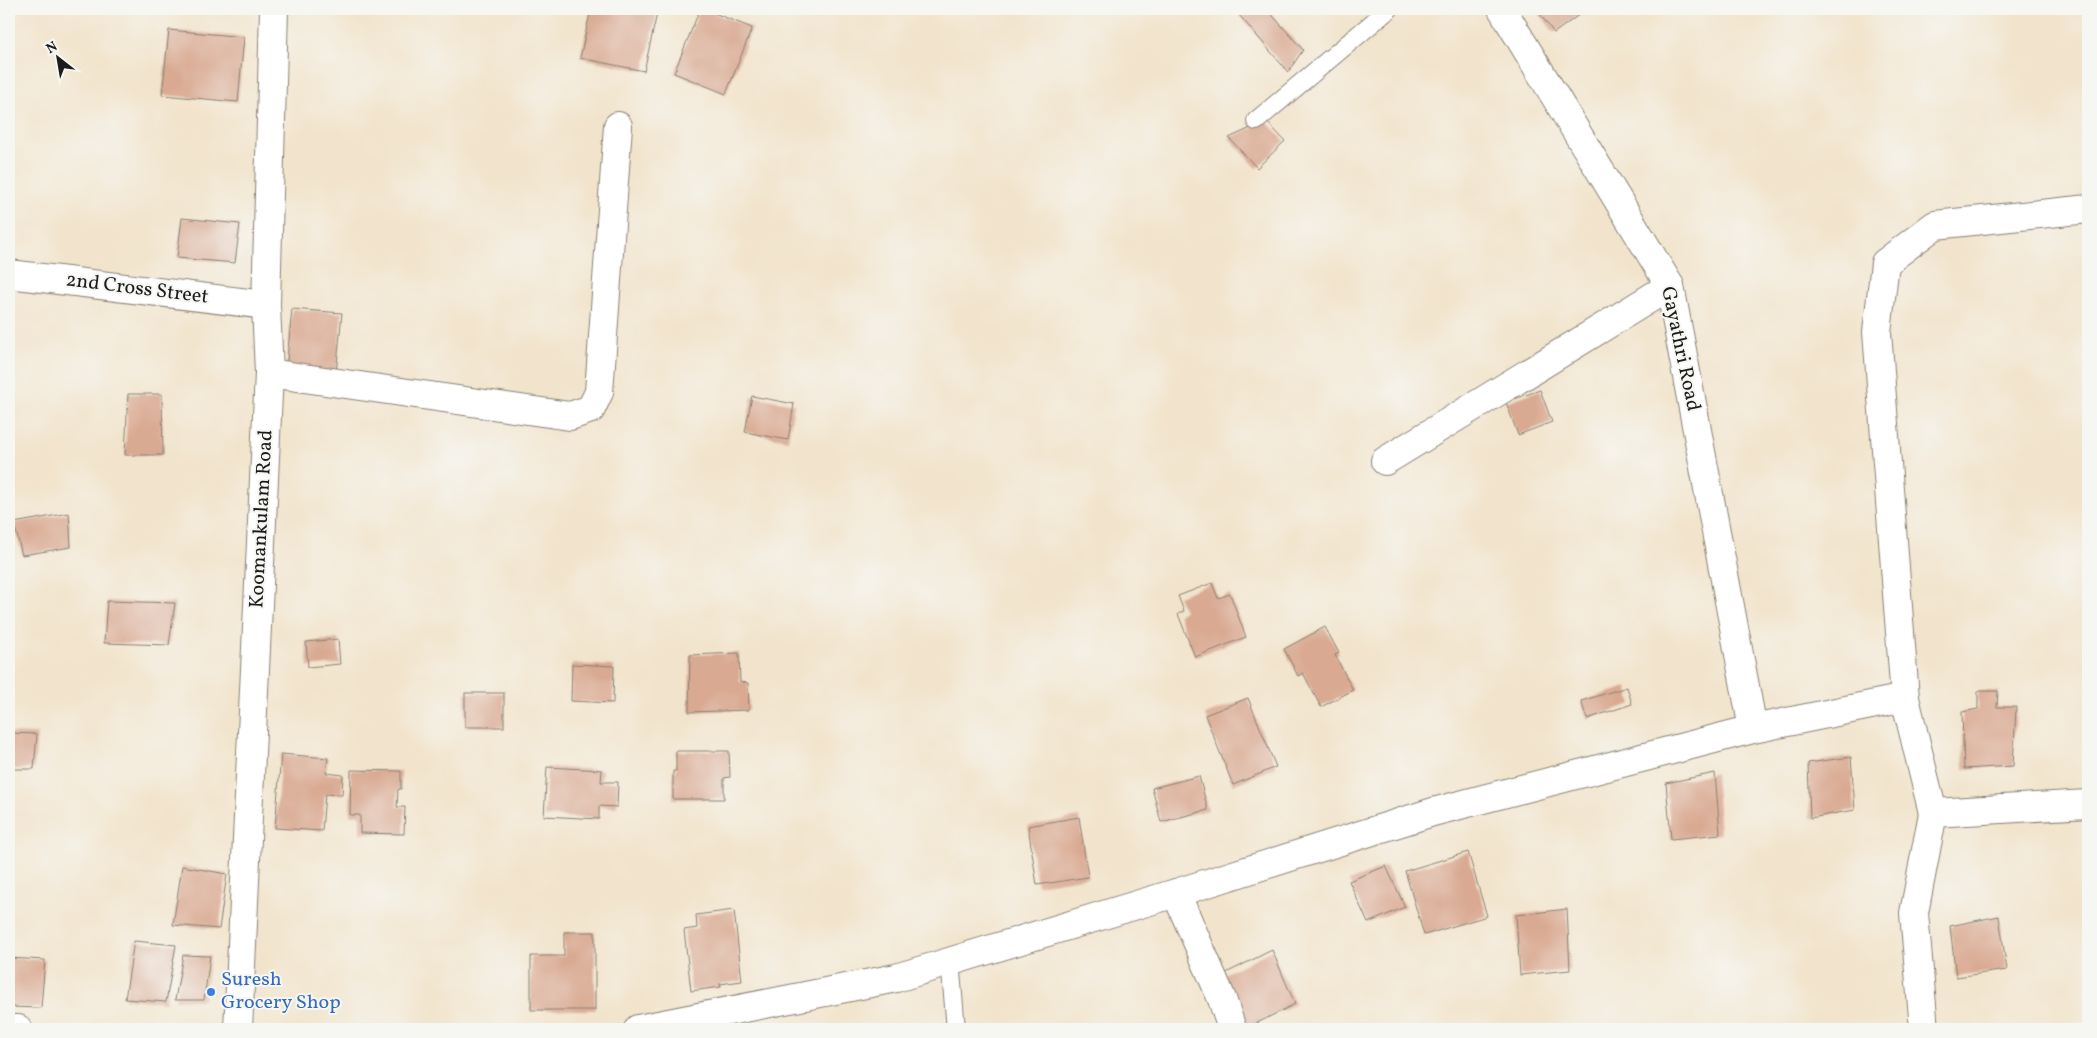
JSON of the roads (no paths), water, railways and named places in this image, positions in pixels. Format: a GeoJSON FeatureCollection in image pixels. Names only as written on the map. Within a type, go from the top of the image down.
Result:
{"type":"FeatureCollection","features":[{"type":"Feature","properties":{"kind":"street","name":"Koomankulam Road"},"geometry":{"type":"LineString","coordinates":[[238,1029],[269,373],[266,304],[274,9]]}},
{"type":"Feature","properties":{"kind":"street","name":"Gayathri Road"},"geometry":{"type":"LineString","coordinates":[[1502,9],[1670,286],[1753,729]]}},
{"type":"Feature","properties":{"kind":"street"},"geometry":{"type":"LineString","coordinates":[[269,373],[570,416],[592,409],[599,392],[618,126]]}},
{"type":"Feature","properties":{"kind":"street"},"geometry":{"type":"LineString","coordinates":[[1924,1029],[1914,913],[1933,813],[1905,698],[1876,332],[1885,263],[1935,225],[2088,209]]}},
{"type":"Feature","properties":{"kind":"street","name":"2nd Cross Street"},"geometry":{"type":"LineString","coordinates":[[9,274],[266,304]]}},
{"type":"Feature","properties":{"kind":"street"},"geometry":{"type":"LineString","coordinates":[[1385,460],[1670,286]]}},
{"type":"Feature","properties":{"kind":"street"},"geometry":{"type":"LineString","coordinates":[[638,1029],[896,978],[1433,812],[1753,729],[1905,698]]}},
{"type":"Feature","properties":{"kind":"street"},"geometry":{"type":"LineString","coordinates":[[1933,813],[2088,804]]}},
{"type":"Feature","properties":{"kind":"street"},"geometry":{"type":"LineString","coordinates":[[1176,893],[1222,999],[1232,1029]]}},
{"type":"Feature","properties":{"kind":"street"},"geometry":{"type":"LineString","coordinates":[[9,1029],[18,1029]]}},
{"type":"Feature","properties":{"kind":"lane"},"geometry":{"type":"LineString","coordinates":[[1256,121],[1389,9]]}},
{"type":"Feature","properties":{"kind":"lane"},"geometry":{"type":"LineString","coordinates":[[950,961],[956,1029]]}},
{"type":"Feature","properties":{"kind":"place","name":"Suresh Grocery Shop"},"geometry":{"type":"Point","coordinates":[211,992]}}]}
